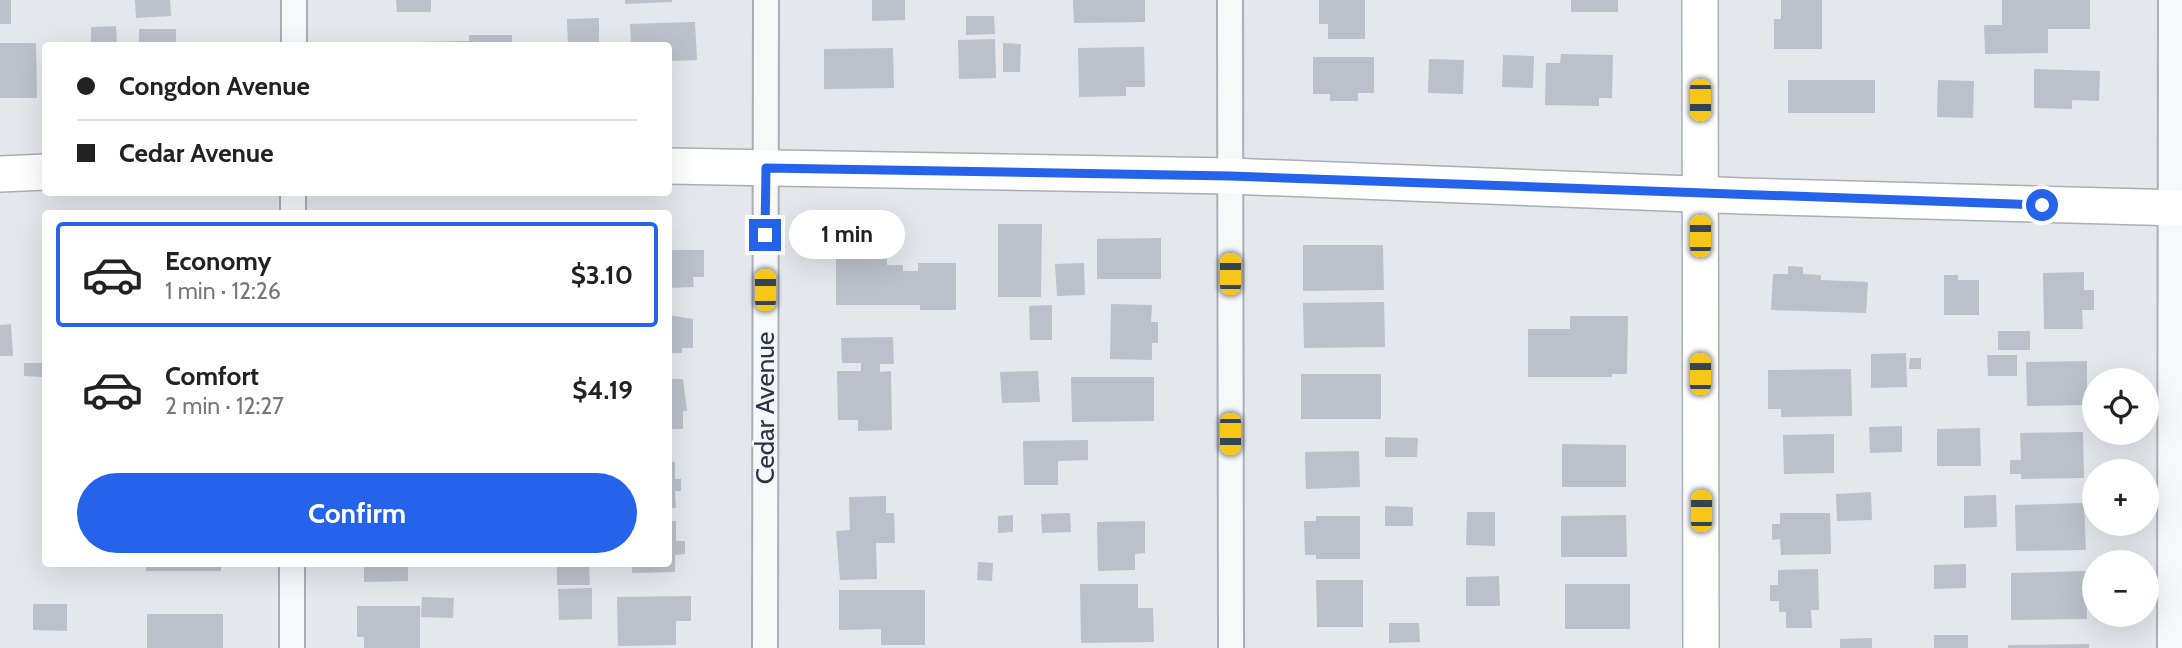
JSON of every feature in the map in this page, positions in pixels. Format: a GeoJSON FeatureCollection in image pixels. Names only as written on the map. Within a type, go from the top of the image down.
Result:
{"type":"FeatureCollection","features":[{"type":"Feature","properties":{"kind":"street"},"geometry":{"type":"LineString","coordinates":[[293,0],[294,42]]}},
{"type":"Feature","properties":{"kind":"street","name":"Cedar Avenue"},"geometry":{"type":"LineString","coordinates":[[765,648],[766,0]]}},
{"type":"Feature","properties":{"kind":"street"},"geometry":{"type":"LineString","coordinates":[[1230,0],[1231,648]]}},
{"type":"Feature","properties":{"kind":"street"},"geometry":{"type":"LineString","coordinates":[[1700,0],[1701,648]]}},
{"type":"Feature","properties":{"kind":"street"},"geometry":{"type":"LineString","coordinates":[[2170,648],[2176,208],[2171,0]]}},
{"type":"Feature","properties":{"kind":"street"},"geometry":{"type":"LineString","coordinates":[[672,166],[1230,176],[1700,195],[2176,208]]}},
{"type":"Feature","properties":{"kind":"street"},"geometry":{"type":"LineString","coordinates":[[0,174],[42,172]]}},
{"type":"Feature","properties":{"kind":"street"},"geometry":{"type":"LineString","coordinates":[[292,567],[292,648]]}},
{"type":"Feature","properties":{"kind":"building"},"geometry":{"type":"Polygon","coordinates":[[[0,0],[11,0],[11,24],[0,24],[0,0]]]}},
{"type":"Feature","properties":{"kind":"building"},"geometry":{"type":"Polygon","coordinates":[[[135,0],[170,0],[171,16],[136,18],[135,0]]]}},
{"type":"Feature","properties":{"kind":"building"},"geometry":{"type":"Polygon","coordinates":[[[396,0],[431,0],[431,12],[397,12],[396,0]]]}},
{"type":"Feature","properties":{"kind":"building"},"geometry":{"type":"Polygon","coordinates":[[[625,0],[672,0],[672,2],[625,4],[625,0]]]}},
{"type":"Feature","properties":{"kind":"building"},"geometry":{"type":"Polygon","coordinates":[[[872,0],[905,0],[905,20],[872,21],[872,0]]]}},
{"type":"Feature","properties":{"kind":"building"},"geometry":{"type":"Polygon","coordinates":[[[1073,0],[1145,0],[1145,22],[1074,23],[1073,0]]]}},
{"type":"Feature","properties":{"kind":"building"},"geometry":{"type":"Polygon","coordinates":[[[1319,0],[1365,0],[1365,39],[1328,39],[1328,24],[1319,24],[1319,0]]]}},
{"type":"Feature","properties":{"kind":"building"},"geometry":{"type":"Polygon","coordinates":[[[1571,0],[1618,0],[1618,12],[1571,12],[1571,0]]]}},
{"type":"Feature","properties":{"kind":"building"},"geometry":{"type":"Polygon","coordinates":[[[1781,0],[1822,0],[1822,49],[1774,49],[1774,19],[1781,19],[1781,0]]]}},
{"type":"Feature","properties":{"kind":"building"},"geometry":{"type":"Polygon","coordinates":[[[2002,0],[2090,0],[2090,29],[2048,29],[2048,53],[1985,54],[1984,25],[2002,25],[2002,0]]]}},
{"type":"Feature","properties":{"kind":"building"},"geometry":{"type":"Polygon","coordinates":[[[966,16],[994,16],[995,34],[966,35],[966,16]]]}},
{"type":"Feature","properties":{"kind":"building"},"geometry":{"type":"Polygon","coordinates":[[[599,18],[599,42],[568,42],[567,19],[599,18]]]}},
{"type":"Feature","properties":{"kind":"building"},"geometry":{"type":"Polygon","coordinates":[[[695,22],[697,60],[672,61],[672,42],[631,42],[630,24],[695,22]]]}},
{"type":"Feature","properties":{"kind":"building"},"geometry":{"type":"Polygon","coordinates":[[[116,26],[117,42],[91,42],[91,27],[116,26]]]}},
{"type":"Feature","properties":{"kind":"building"},"geometry":{"type":"Polygon","coordinates":[[[139,29],[176,29],[176,42],[139,42],[139,29]]]}},
{"type":"Feature","properties":{"kind":"building"},"geometry":{"type":"Polygon","coordinates":[[[469,35],[512,35],[512,42],[412,42],[469,41],[469,35]]]}},
{"type":"Feature","properties":{"kind":"building"},"geometry":{"type":"Polygon","coordinates":[[[995,39],[996,78],[959,79],[958,40],[995,39]]]}},
{"type":"Feature","properties":{"kind":"building"},"geometry":{"type":"Polygon","coordinates":[[[0,43],[36,43],[37,98],[0,98],[0,43]]]}},
{"type":"Feature","properties":{"kind":"building"},"geometry":{"type":"Polygon","coordinates":[[[1003,43],[1021,44],[1020,72],[1003,72],[1003,43]]]}},
{"type":"Feature","properties":{"kind":"building"},"geometry":{"type":"Polygon","coordinates":[[[1144,47],[1145,87],[1126,87],[1126,96],[1079,97],[1078,48],[1144,47]]]}},
{"type":"Feature","properties":{"kind":"building"},"geometry":{"type":"Polygon","coordinates":[[[893,48],[894,88],[824,89],[824,49],[893,48]]]}},
{"type":"Feature","properties":{"kind":"building"},"geometry":{"type":"Polygon","coordinates":[[[1561,54],[1613,55],[1612,98],[1599,98],[1599,106],[1545,105],[1546,63],[1560,63],[1561,54]]]}},
{"type":"Feature","properties":{"kind":"building"},"geometry":{"type":"Polygon","coordinates":[[[1503,55],[1534,56],[1533,88],[1502,87],[1503,55]]]}},
{"type":"Feature","properties":{"kind":"building"},"geometry":{"type":"Polygon","coordinates":[[[1313,57],[1374,57],[1374,93],[1358,93],[1358,101],[1330,101],[1330,94],[1313,94],[1313,57]]]}},
{"type":"Feature","properties":{"kind":"building"},"geometry":{"type":"Polygon","coordinates":[[[1429,59],[1464,60],[1463,94],[1428,93],[1429,59]]]}},
{"type":"Feature","properties":{"kind":"building"},"geometry":{"type":"Polygon","coordinates":[[[2034,69],[2100,71],[2099,101],[2072,100],[2072,109],[2034,108],[2034,69]]]}},
{"type":"Feature","properties":{"kind":"building"},"geometry":{"type":"Polygon","coordinates":[[[1788,80],[1875,80],[1875,113],[1788,113],[1788,80]]]}},
{"type":"Feature","properties":{"kind":"building"},"geometry":{"type":"Polygon","coordinates":[[[1938,80],[1974,81],[1973,118],[1937,117],[1938,80]]]}},
{"type":"Feature","properties":{"kind":"building"},"geometry":{"type":"Polygon","coordinates":[[[998,224],[1042,224],[1041,297],[998,297],[998,224]]]}},
{"type":"Feature","properties":{"kind":"building"},"geometry":{"type":"Polygon","coordinates":[[[836,236],[866,236],[866,258],[887,258],[887,265],[903,265],[903,271],[918,271],[918,263],[956,263],[956,310],[920,310],[920,305],[836,305],[836,236]]]}},
{"type":"Feature","properties":{"kind":"building"},"geometry":{"type":"Polygon","coordinates":[[[1161,238],[1161,279],[1097,279],[1097,239],[1161,238]]]}},
{"type":"Feature","properties":{"kind":"building"},"geometry":{"type":"Polygon","coordinates":[[[1303,245],[1383,245],[1384,290],[1303,291],[1303,245]]]}},
{"type":"Feature","properties":{"kind":"building"},"geometry":{"type":"Polygon","coordinates":[[[672,250],[704,250],[704,277],[693,277],[694,287],[672,288],[672,250]]]}},
{"type":"Feature","properties":{"kind":"building"},"geometry":{"type":"Polygon","coordinates":[[[1084,263],[1085,295],[1057,296],[1055,264],[1084,263]]]}},
{"type":"Feature","properties":{"kind":"building"},"geometry":{"type":"Polygon","coordinates":[[[1788,266],[1803,267],[1803,274],[1821,275],[1821,280],[1868,282],[1866,313],[1771,310],[1773,274],[1788,274],[1788,266]]]}},
{"type":"Feature","properties":{"kind":"building"},"geometry":{"type":"Polygon","coordinates":[[[2084,272],[2084,290],[2094,290],[2094,310],[2082,310],[2083,329],[2044,329],[2043,273],[2084,272]]]}},
{"type":"Feature","properties":{"kind":"building"},"geometry":{"type":"Polygon","coordinates":[[[1944,275],[1958,275],[1958,280],[1979,280],[1979,315],[1944,315],[1944,275]]]}},
{"type":"Feature","properties":{"kind":"building"},"geometry":{"type":"Polygon","coordinates":[[[1384,302],[1385,347],[1304,348],[1303,303],[1384,302]]]}},
{"type":"Feature","properties":{"kind":"building"},"geometry":{"type":"Polygon","coordinates":[[[1111,304],[1152,305],[1151,322],[1158,322],[1158,343],[1152,343],[1152,360],[1110,359],[1111,304]]]}},
{"type":"Feature","properties":{"kind":"building"},"geometry":{"type":"Polygon","coordinates":[[[1052,305],[1052,340],[1030,340],[1029,306],[1052,305]]]}},
{"type":"Feature","properties":{"kind":"building"},"geometry":{"type":"Polygon","coordinates":[[[672,316],[693,319],[693,348],[682,348],[682,353],[672,353],[672,316]]]}},
{"type":"Feature","properties":{"kind":"building"},"geometry":{"type":"Polygon","coordinates":[[[1570,316],[1628,316],[1627,374],[1612,374],[1612,377],[1528,377],[1528,329],[1570,329],[1570,316]]]}},
{"type":"Feature","properties":{"kind":"building"},"geometry":{"type":"Polygon","coordinates":[[[11,324],[13,356],[0,356],[0,325],[11,324]]]}},
{"type":"Feature","properties":{"kind":"building"},"geometry":{"type":"Polygon","coordinates":[[[1998,331],[2030,331],[2030,350],[1998,350],[1998,331]]]}},
{"type":"Feature","properties":{"kind":"building"},"geometry":{"type":"Polygon","coordinates":[[[893,337],[894,364],[880,364],[880,372],[891,371],[892,430],[858,431],[858,420],[838,420],[837,371],[861,371],[861,363],[842,363],[841,338],[893,337]]]}},
{"type":"Feature","properties":{"kind":"building"},"geometry":{"type":"Polygon","coordinates":[[[1906,353],[1907,387],[1871,388],[1871,354],[1906,353]]]}},
{"type":"Feature","properties":{"kind":"building"},"geometry":{"type":"Polygon","coordinates":[[[1987,355],[2017,355],[2017,376],[1988,376],[1987,355]]]}},
{"type":"Feature","properties":{"kind":"building"},"geometry":{"type":"Polygon","coordinates":[[[1910,358],[1921,358],[1921,369],[1909,369],[1910,358]]]}},
{"type":"Feature","properties":{"kind":"building"},"geometry":{"type":"Polygon","coordinates":[[[2087,361],[2087,368],[2082,368],[2082,405],[2027,406],[2026,362],[2087,361]]]}},
{"type":"Feature","properties":{"kind":"building"},"geometry":{"type":"Polygon","coordinates":[[[24,363],[42,363],[42,377],[24,376],[24,363]]]}},
{"type":"Feature","properties":{"kind":"building"},"geometry":{"type":"Polygon","coordinates":[[[1851,369],[1852,416],[1781,417],[1781,409],[1768,409],[1768,370],[1851,369]]]}},
{"type":"Feature","properties":{"kind":"building"},"geometry":{"type":"Polygon","coordinates":[[[1038,371],[1040,402],[1002,403],[1000,372],[1038,371]]]}},
{"type":"Feature","properties":{"kind":"building"},"geometry":{"type":"Polygon","coordinates":[[[1301,374],[1381,374],[1381,419],[1301,419],[1301,374]]]}},
{"type":"Feature","properties":{"kind":"building"},"geometry":{"type":"Polygon","coordinates":[[[1071,377],[1154,377],[1154,421],[1072,422],[1071,377]]]}},
{"type":"Feature","properties":{"kind":"building"},"geometry":{"type":"Polygon","coordinates":[[[672,379],[683,379],[687,411],[683,411],[683,429],[672,429],[672,379]]]}},
{"type":"Feature","properties":{"kind":"building"},"geometry":{"type":"Polygon","coordinates":[[[1902,426],[1902,452],[1870,453],[1869,427],[1902,426]]]}},
{"type":"Feature","properties":{"kind":"building"},"geometry":{"type":"Polygon","coordinates":[[[1980,428],[1981,466],[1937,466],[1937,429],[1980,428]]]}},
{"type":"Feature","properties":{"kind":"building"},"geometry":{"type":"Polygon","coordinates":[[[2082,432],[2082,478],[2021,479],[2021,474],[2010,474],[2010,460],[2021,460],[2020,433],[2082,432]]]}},
{"type":"Feature","properties":{"kind":"building"},"geometry":{"type":"Polygon","coordinates":[[[1834,434],[1834,473],[1784,474],[1783,435],[1834,434]]]}},
{"type":"Feature","properties":{"kind":"building"},"geometry":{"type":"Polygon","coordinates":[[[1385,437],[1418,438],[1417,457],[1385,457],[1385,437]]]}},
{"type":"Feature","properties":{"kind":"building"},"geometry":{"type":"Polygon","coordinates":[[[1088,440],[1088,460],[1058,461],[1058,485],[1024,485],[1023,441],[1088,440]]]}},
{"type":"Feature","properties":{"kind":"building"},"geometry":{"type":"Polygon","coordinates":[[[1562,444],[1626,445],[1626,487],[1562,487],[1562,444]]]}},
{"type":"Feature","properties":{"kind":"building"},"geometry":{"type":"Polygon","coordinates":[[[1359,451],[1360,487],[1306,489],[1305,452],[1359,451]]]}},
{"type":"Feature","properties":{"kind":"building"},"geometry":{"type":"Polygon","coordinates":[[[672,462],[675,462],[675,479],[681,479],[681,491],[675,491],[676,508],[672,508],[672,462]]]}},
{"type":"Feature","properties":{"kind":"building"},"geometry":{"type":"Polygon","coordinates":[[[1871,492],[1872,520],[1837,521],[1836,494],[1871,492]]]}},
{"type":"Feature","properties":{"kind":"building"},"geometry":{"type":"Polygon","coordinates":[[[1996,495],[1997,527],[1964,528],[1964,496],[1996,495]]]}},
{"type":"Feature","properties":{"kind":"building"},"geometry":{"type":"Polygon","coordinates":[[[886,496],[886,513],[894,513],[895,543],[876,543],[877,579],[840,580],[836,531],[850,530],[849,497],[886,496]]]}},
{"type":"Feature","properties":{"kind":"building"},"geometry":{"type":"Polygon","coordinates":[[[2082,503],[2082,536],[2085,536],[2086,550],[2016,551],[2015,505],[2082,503]]]}},
{"type":"Feature","properties":{"kind":"building"},"geometry":{"type":"Polygon","coordinates":[[[1385,506],[1413,507],[1413,526],[1385,526],[1385,506]]]}},
{"type":"Feature","properties":{"kind":"building"},"geometry":{"type":"Polygon","coordinates":[[[1467,512],[1495,512],[1495,546],[1466,545],[1467,512]]]}},
{"type":"Feature","properties":{"kind":"building"},"geometry":{"type":"Polygon","coordinates":[[[1070,513],[1071,532],[1042,533],[1041,514],[1070,513]]]}},
{"type":"Feature","properties":{"kind":"building"},"geometry":{"type":"Polygon","coordinates":[[[1780,513],[1830,513],[1831,554],[1781,555],[1780,539],[1772,540],[1772,524],[1780,524],[1780,513]]]}},
{"type":"Feature","properties":{"kind":"building"},"geometry":{"type":"Polygon","coordinates":[[[1013,515],[1013,532],[998,533],[998,516],[1013,515]]]}},
{"type":"Feature","properties":{"kind":"building"},"geometry":{"type":"Polygon","coordinates":[[[1626,515],[1627,557],[1561,557],[1561,516],[1626,515]]]}},
{"type":"Feature","properties":{"kind":"building"},"geometry":{"type":"Polygon","coordinates":[[[1316,516],[1360,516],[1360,559],[1316,559],[1316,555],[1305,555],[1304,521],[1316,521],[1316,516]]]}},
{"type":"Feature","properties":{"kind":"building"},"geometry":{"type":"Polygon","coordinates":[[[672,521],[676,521],[676,541],[685,541],[685,554],[675,555],[675,572],[632,573],[632,567],[672,567],[672,521]]]}},
{"type":"Feature","properties":{"kind":"building"},"geometry":{"type":"Polygon","coordinates":[[[1145,521],[1145,553],[1135,554],[1135,570],[1098,571],[1097,522],[1145,521]]]}},
{"type":"Feature","properties":{"kind":"building"},"geometry":{"type":"Polygon","coordinates":[[[978,562],[993,563],[992,581],[977,580],[978,562]]]}},
{"type":"Feature","properties":{"kind":"building"},"geometry":{"type":"Polygon","coordinates":[[[1966,564],[1966,588],[1934,589],[1934,565],[1966,564]]]}},
{"type":"Feature","properties":{"kind":"building"},"geometry":{"type":"Polygon","coordinates":[[[146,567],[221,567],[221,571],[146,571],[146,567]]]}},
{"type":"Feature","properties":{"kind":"building"},"geometry":{"type":"Polygon","coordinates":[[[364,567],[408,567],[408,581],[364,582],[364,567]]]}},
{"type":"Feature","properties":{"kind":"building"},"geometry":{"type":"Polygon","coordinates":[[[557,567],[589,567],[590,585],[557,585],[557,567]]]}},
{"type":"Feature","properties":{"kind":"building"},"geometry":{"type":"Polygon","coordinates":[[[1818,569],[1819,610],[1811,610],[1812,628],[1786,628],[1786,612],[1779,612],[1779,601],[1770,601],[1770,585],[1778,585],[1778,570],[1818,569]]]}},
{"type":"Feature","properties":{"kind":"building"},"geometry":{"type":"Polygon","coordinates":[[[2082,571],[2082,619],[2011,620],[2011,573],[2082,571]]]}},
{"type":"Feature","properties":{"kind":"building"},"geometry":{"type":"Polygon","coordinates":[[[1499,576],[1500,606],[1466,606],[1466,577],[1499,576]]]}},
{"type":"Feature","properties":{"kind":"building"},"geometry":{"type":"Polygon","coordinates":[[[1316,580],[1363,580],[1363,627],[1317,627],[1316,580]]]}},
{"type":"Feature","properties":{"kind":"building"},"geometry":{"type":"Polygon","coordinates":[[[1080,584],[1138,584],[1138,608],[1153,608],[1154,642],[1081,643],[1080,584]]]}},
{"type":"Feature","properties":{"kind":"building"},"geometry":{"type":"Polygon","coordinates":[[[1565,584],[1630,584],[1630,629],[1565,629],[1565,584]]]}},
{"type":"Feature","properties":{"kind":"building"},"geometry":{"type":"Polygon","coordinates":[[[592,588],[592,619],[559,620],[558,589],[592,588]]]}},
{"type":"Feature","properties":{"kind":"building"},"geometry":{"type":"Polygon","coordinates":[[[839,590],[925,590],[925,645],[881,645],[881,629],[839,630],[839,590]]]}},
{"type":"Feature","properties":{"kind":"building"},"geometry":{"type":"Polygon","coordinates":[[[691,596],[691,621],[676,621],[676,645],[618,646],[617,597],[691,596]]]}},
{"type":"Feature","properties":{"kind":"building"},"geometry":{"type":"Polygon","coordinates":[[[422,597],[454,598],[453,618],[421,617],[422,597]]]}},
{"type":"Feature","properties":{"kind":"building"},"geometry":{"type":"Polygon","coordinates":[[[33,604],[67,604],[67,631],[33,630],[33,604]]]}},
{"type":"Feature","properties":{"kind":"building"},"geometry":{"type":"Polygon","coordinates":[[[357,606],[420,606],[420,648],[364,648],[364,637],[357,637],[357,606]]]}},
{"type":"Feature","properties":{"kind":"building"},"geometry":{"type":"Polygon","coordinates":[[[147,614],[223,614],[223,648],[147,648],[147,614]]]}},
{"type":"Feature","properties":{"kind":"building"},"geometry":{"type":"Polygon","coordinates":[[[1389,623],[1419,623],[1420,642],[1389,643],[1389,623]]]}},
{"type":"Feature","properties":{"kind":"building"},"geometry":{"type":"Polygon","coordinates":[[[1934,635],[1968,635],[1968,648],[1934,648],[1934,635]]]}},
{"type":"Feature","properties":{"kind":"building"},"geometry":{"type":"Polygon","coordinates":[[[1872,638],[1872,648],[1840,648],[1840,639],[1872,638]]]}},
{"type":"Feature","properties":{"kind":"building"},"geometry":{"type":"Polygon","coordinates":[[[2089,644],[2089,648],[2008,648],[2008,645],[2089,644]]]}},
{"type":"Feature","properties":{"kind":"route"},"geometry":{"type":"LineString","coordinates":[[765,235],[766,168],[1230,176],[2042,205]]}}]}
